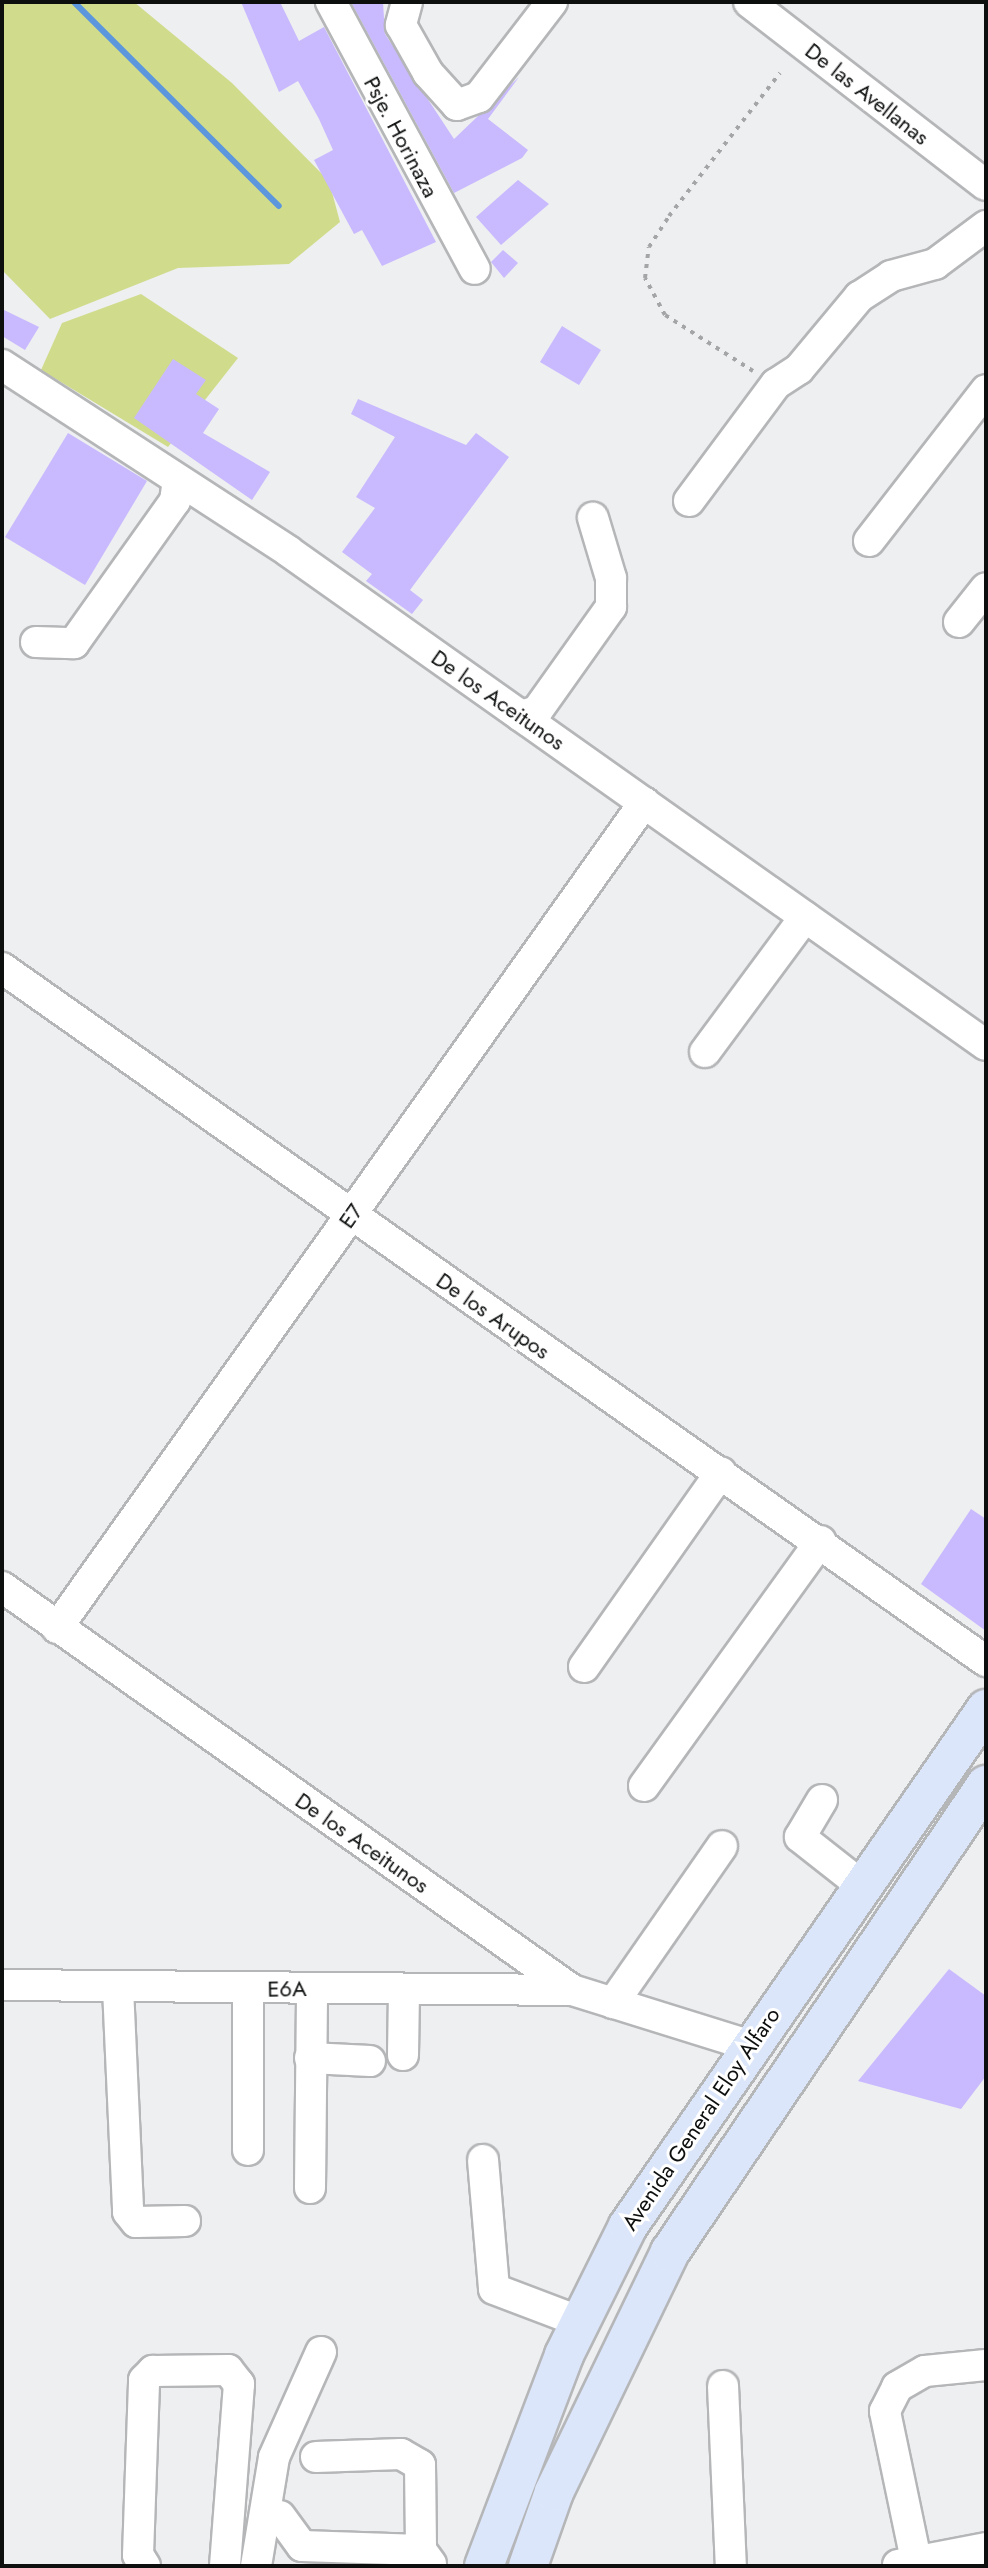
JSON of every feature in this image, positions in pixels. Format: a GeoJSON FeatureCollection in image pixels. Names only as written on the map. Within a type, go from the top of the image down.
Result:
{"type":"FeatureCollection","features":[{"type":"Feature","properties":{"kind":"main road","name":"Avenida General Eloy Alfaro"},"geometry":{"type":"LineString","coordinates":[[484,2566],[581,2322],[628,2226],[749,2045],[986,1709]]}},
{"type":"Feature","properties":{"kind":"main road","name":"Avenida General Eloy Alfaro"},"geometry":{"type":"LineString","coordinates":[[528,2566],[554,2492],[670,2252],[986,1785]]}},
{"type":"Feature","properties":{"kind":"street","name":"Psje. Horinaza"},"geometry":{"type":"LineString","coordinates":[[331,2],[475,269]]}},
{"type":"Feature","properties":{"kind":"street"},"geometry":{"type":"LineString","coordinates":[[407,2],[401,25],[428,73],[457,105],[479,97],[552,2]]}},
{"type":"Feature","properties":{"kind":"street","name":"De las Avellanas"},"geometry":{"type":"LineString","coordinates":[[749,2],[986,185]]}},
{"type":"Feature","properties":{"kind":"street"},"geometry":{"type":"LineString","coordinates":[[689,501],[776,384],[799,369],[859,297],[891,276],[935,264],[986,226]]}},
{"type":"Feature","properties":{"kind":"street","name":"De los Aceitunos"},"geometry":{"type":"LineString","coordinates":[[2,365],[178,480],[521,716],[986,1045]]}},
{"type":"Feature","properties":{"kind":"street"},"geometry":{"type":"LineString","coordinates":[[869,541],[986,390]]}},
{"type":"Feature","properties":{"kind":"street"},"geometry":{"type":"LineString","coordinates":[[36,642],[74,643],[175,501],[178,480]]}},
{"type":"Feature","properties":{"kind":"street"},"geometry":{"type":"LineString","coordinates":[[521,716],[537,711],[611,607],[611,578],[593,518]]}},
{"type":"Feature","properties":{"kind":"street"},"geometry":{"type":"LineString","coordinates":[[959,622],[986,588]]}},
{"type":"Feature","properties":{"kind":"street","name":"E7"},"geometry":{"type":"LineString","coordinates":[[57,1628],[644,803]]}},
{"type":"Feature","properties":{"kind":"street"},"geometry":{"type":"LineString","coordinates":[[705,1052],[805,917]]}},
{"type":"Feature","properties":{"kind":"street","name":"De los Arupos"},"geometry":{"type":"LineString","coordinates":[[2,968],[350,1217],[821,1541],[986,1661]]}},
{"type":"Feature","properties":{"kind":"street"},"geometry":{"type":"LineString","coordinates":[[584,1667],[721,1472]]}},
{"type":"Feature","properties":{"kind":"street"},"geometry":{"type":"LineString","coordinates":[[644,1786],[821,1541]]}},
{"type":"Feature","properties":{"kind":"street","name":"De los Aceitunos"},"geometry":{"type":"LineString","coordinates":[[2,1587],[572,1990],[749,2045]]}},
{"type":"Feature","properties":{"kind":"street"},"geometry":{"type":"LineString","coordinates":[[822,1800],[800,1837],[861,1885]]}},
{"type":"Feature","properties":{"kind":"street"},"geometry":{"type":"LineString","coordinates":[[613,2003],[722,1846]]}},
{"type":"Feature","properties":{"kind":"street","name":"E6A"},"geometry":{"type":"LineString","coordinates":[[2,1985],[248,1990],[572,1990]]}},
{"type":"Feature","properties":{"kind":"street"},"geometry":{"type":"LineString","coordinates":[[118,1988],[128,2212],[136,2222],[185,2221]]}},
{"type":"Feature","properties":{"kind":"street"},"geometry":{"type":"LineString","coordinates":[[310,2188],[312,1989]]}},
{"type":"Feature","properties":{"kind":"street"},"geometry":{"type":"LineString","coordinates":[[403,2055],[404,1989]]}},
{"type":"Feature","properties":{"kind":"street"},"geometry":{"type":"LineString","coordinates":[[248,1990],[248,2150]]}},
{"type":"Feature","properties":{"kind":"street"},"geometry":{"type":"LineString","coordinates":[[310,2058],[370,2061]]}},
{"type":"Feature","properties":{"kind":"street"},"geometry":{"type":"LineString","coordinates":[[483,2160],[494,2289],[581,2322]]}},
{"type":"Feature","properties":{"kind":"street"},"geometry":{"type":"LineString","coordinates":[[256,2566],[274,2457],[321,2352]]}},
{"type":"Feature","properties":{"kind":"street"},"geometry":{"type":"LineString","coordinates":[[986,2365],[925,2371],[897,2387],[885,2411],[906,2563],[986,2548]]}},
{"type":"Feature","properties":{"kind":"street"},"geometry":{"type":"LineString","coordinates":[[145,2566],[138,2555],[144,2380],[153,2371],[228,2370],[239,2384],[225,2566]]}},
{"type":"Feature","properties":{"kind":"street"},"geometry":{"type":"LineString","coordinates":[[723,2386],[731,2566]]}},
{"type":"Feature","properties":{"kind":"street"},"geometry":{"type":"LineString","coordinates":[[280,2516],[302,2546],[426,2558],[420,2465],[401,2454],[316,2457]]}},
{"type":"Feature","properties":{"kind":"path"},"geometry":{"type":"LineString","coordinates":[[776,384],[665,315],[645,278],[649,247],[669,216],[780,73]]}},
{"type":"Feature","properties":{"kind":"green space"},"geometry":{"type":"Polygon","coordinates":[[[2,2],[134,2],[232,83],[329,181],[340,222],[289,264],[178,268],[50,319],[2,270],[2,2]]]}},
{"type":"Feature","properties":{"kind":"green space"},"geometry":{"type":"Polygon","coordinates":[[[141,294],[238,358],[168,447],[41,370],[62,323],[141,294]]]}},
{"type":"Feature","properties":{"kind":"building"},"geometry":{"type":"Polygon","coordinates":[[[241,2],[280,2],[299,41],[324,27],[436,242],[382,266],[362,230],[354,234],[314,160],[333,150],[319,119],[298,81],[279,92],[241,2]]]}},
{"type":"Feature","properties":{"kind":"building"},"geometry":{"type":"Polygon","coordinates":[[[351,2],[383,2],[385,34],[454,139],[519,77],[488,119],[528,150],[522,158],[454,193],[351,2]]]}},
{"type":"Feature","properties":{"kind":"building"},"geometry":{"type":"Polygon","coordinates":[[[518,180],[549,204],[501,245],[476,217],[518,180]]]}},
{"type":"Feature","properties":{"kind":"building"},"geometry":{"type":"Polygon","coordinates":[[[503,250],[518,263],[504,278],[491,262],[503,250]]]}},
{"type":"Feature","properties":{"kind":"building"},"geometry":{"type":"Polygon","coordinates":[[[2,309],[39,327],[25,350],[2,336],[2,309]]]}},
{"type":"Feature","properties":{"kind":"building"},"geometry":{"type":"Polygon","coordinates":[[[562,326],[601,350],[579,385],[540,362],[562,326]]]}},
{"type":"Feature","properties":{"kind":"building"},"geometry":{"type":"Polygon","coordinates":[[[173,359],[206,380],[196,394],[219,409],[203,433],[270,472],[252,500],[134,418],[173,359]]]}},
{"type":"Feature","properties":{"kind":"building"},"geometry":{"type":"Polygon","coordinates":[[[358,399],[466,445],[476,433],[509,457],[410,590],[423,600],[412,614],[366,581],[372,574],[342,552],[375,508],[356,497],[395,437],[351,414],[358,399]]]}},
{"type":"Feature","properties":{"kind":"building"},"geometry":{"type":"Polygon","coordinates":[[[68,433],[147,481],[85,585],[5,537],[68,433]]]}},
{"type":"Feature","properties":{"kind":"building"},"geometry":{"type":"Polygon","coordinates":[[[971,1509],[986,1519],[986,1631],[921,1584],[971,1509]]]}},
{"type":"Feature","properties":{"kind":"building"},"geometry":{"type":"Polygon","coordinates":[[[949,1969],[986,1996],[986,2076],[961,2109],[858,2081],[949,1969]]]}},
{"type":"Feature","properties":{"kind":"waterway"},"geometry":{"type":"LineString","coordinates":[[74,2],[279,206]]}}]}
